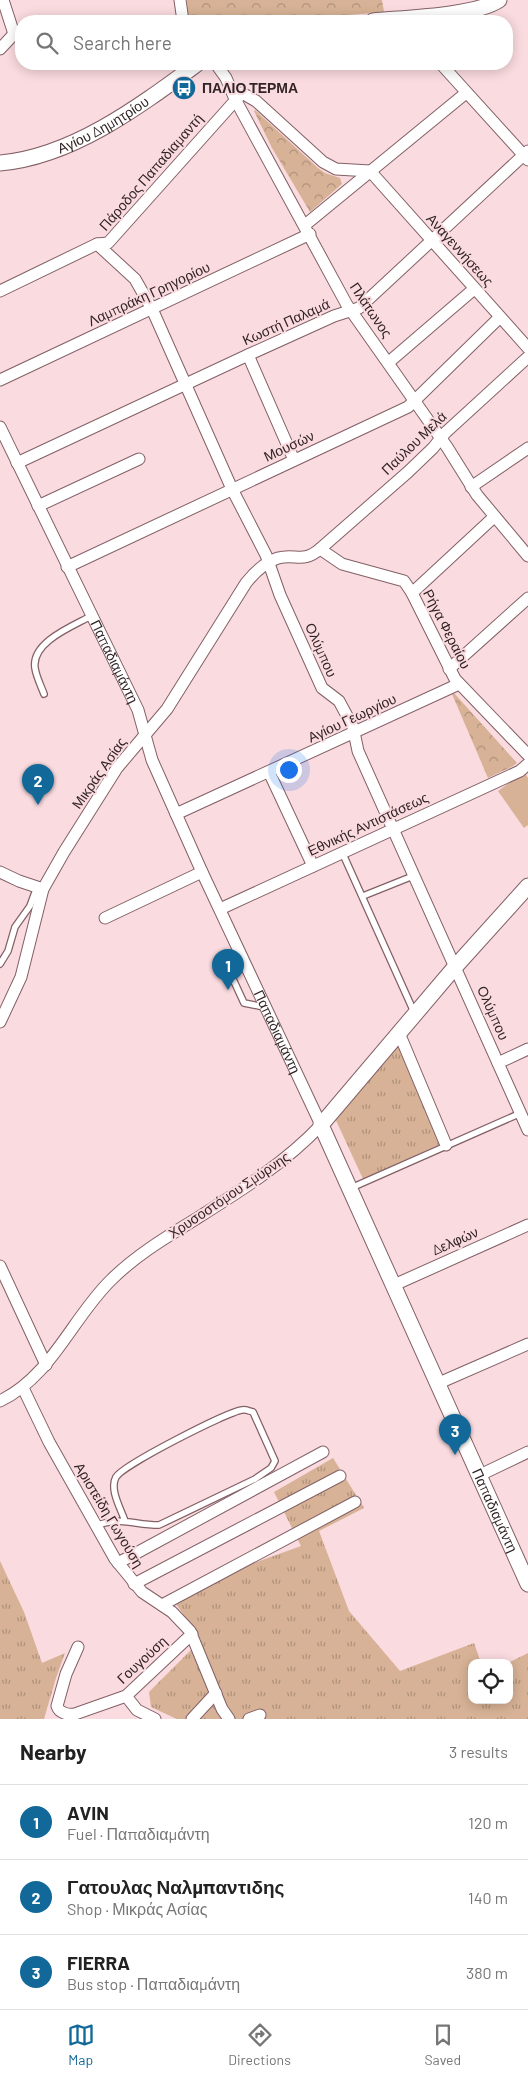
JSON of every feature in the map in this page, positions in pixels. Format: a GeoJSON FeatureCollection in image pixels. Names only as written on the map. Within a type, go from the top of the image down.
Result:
{"type":"FeatureCollection","features":[{"type":"Feature","properties":{"kind":"street"},"geometry":{"type":"LineString","coordinates":[[3,0],[15,27]]}},
{"type":"Feature","properties":{"kind":"street"},"geometry":{"type":"LineString","coordinates":[[180,0],[182,15]]}},
{"type":"Feature","properties":{"kind":"street"},"geometry":{"type":"LineString","coordinates":[[451,15],[490,5],[499,0]]}},
{"type":"Feature","properties":{"kind":"street"},"geometry":{"type":"LineString","coordinates":[[0,48],[15,36]]}},
{"type":"Feature","properties":{"kind":"street","name":"Αγίου Δημητρίου"},"geometry":{"type":"LineString","coordinates":[[0,163],[28,160],[44,155],[116,121],[143,104],[187,70]]}},
{"type":"Feature","properties":{"kind":"street","name":"Πλάτωνος"},"geometry":{"type":"LineString","coordinates":[[220,70],[351,312],[389,362],[471,487],[528,556]]}},
{"type":"Feature","properties":{"kind":"street"},"geometry":{"type":"LineString","coordinates":[[446,70],[527,155]]}},
{"type":"Feature","properties":{"kind":"street"},"geometry":{"type":"LineString","coordinates":[[235,99],[242,93],[252,98],[315,156],[330,166],[343,170],[370,171]]}},
{"type":"Feature","properties":{"kind":"street","name":"Λαμπράκη Γρηγορίου"},"geometry":{"type":"LineString","coordinates":[[0,380],[152,309],[308,230],[370,171],[466,93]]}},
{"type":"Feature","properties":{"kind":"street","name":"Πάροδος Παπαδιαμαντή"},"geometry":{"type":"LineString","coordinates":[[0,292],[97,244],[108,243],[112,240],[235,99]]}},
{"type":"Feature","properties":{"kind":"street","name":"Κωστή Παλαμά"},"geometry":{"type":"LineString","coordinates":[[17,463],[248,354],[334,316],[351,312],[365,304],[431,241],[527,155]]}},
{"type":"Feature","properties":{"kind":"street","name":"Αναγεννήσεως"},"geometry":{"type":"LineString","coordinates":[[370,171],[499,318],[528,348]]}},
{"type":"Feature","properties":{"kind":"street","name":"Ολύμπου"},"geometry":{"type":"LineString","coordinates":[[97,244],[135,279],[152,309],[232,490],[269,562],[280,595],[322,688],[339,701],[351,724],[358,751],[528,1130]]}},
{"type":"Feature","properties":{"kind":"street"},"geometry":{"type":"LineString","coordinates":[[389,362],[474,289]]}},
{"type":"Feature","properties":{"kind":"street","name":"Μουσών"},"geometry":{"type":"LineString","coordinates":[[67,566],[400,412],[415,401],[499,318]]}},
{"type":"Feature","properties":{"kind":"street"},"geometry":{"type":"LineString","coordinates":[[248,354],[294,460]]}},
{"type":"Feature","properties":{"kind":"street","name":"Παύλου Μελά"},"geometry":{"type":"LineString","coordinates":[[320,549],[408,472],[433,448],[440,438],[528,357]]}},
{"type":"Feature","properties":{"kind":"street","name":"Παπαδιαμάντη"},"geometry":{"type":"LineString","coordinates":[[0,427],[138,710],[152,760],[176,814],[439,1383],[528,1584]]}},
{"type":"Feature","properties":{"kind":"street"},"geometry":{"type":"LineString","coordinates":[[471,487],[528,448]]}},
{"type":"Feature","properties":{"kind":"street"},"geometry":{"type":"LineString","coordinates":[[38,506],[139,459]]}},
{"type":"Feature","properties":{"kind":"street"},"geometry":{"type":"LineString","coordinates":[[412,593],[494,517]]}},
{"type":"Feature","properties":{"kind":"street","name":"Μικράς Ασίας"},"geometry":{"type":"LineString","coordinates":[[0,1022],[17,989],[26,963],[40,888],[118,768],[172,701],[250,577],[269,562],[280,558],[308,557],[320,549]]}},
{"type":"Feature","properties":{"kind":"street","name":"Ρήγα Φεραίου"},"geometry":{"type":"LineString","coordinates":[[320,549],[342,564],[401,579],[407,584],[449,669],[459,684],[528,756]]}},
{"type":"Feature","properties":{"kind":"street"},"geometry":{"type":"LineString","coordinates":[[449,669],[528,598]]}},
{"type":"Feature","properties":{"kind":"street","name":"Αγίου Γεωργίου"},"geometry":{"type":"LineString","coordinates":[[176,814],[354,734],[459,684]]}},
{"type":"Feature","properties":{"kind":"street","name":"Εθνικής Αντιστάσεως"},"geometry":{"type":"LineString","coordinates":[[220,909],[520,771],[528,764]]}},
{"type":"Feature","properties":{"kind":"street"},"geometry":{"type":"LineString","coordinates":[[269,772],[313,866]]}},
{"type":"Feature","properties":{"kind":"street"},"geometry":{"type":"LineString","coordinates":[[0,872],[40,888]]}},
{"type":"Feature","properties":{"kind":"street"},"geometry":{"type":"LineString","coordinates":[[105,918],[202,872]]}},
{"type":"Feature","properties":{"kind":"street","name":"Χρυσοστόμου Σμύρνης"},"geometry":{"type":"LineString","coordinates":[[0,1401],[23,1388],[46,1365],[81,1315],[117,1274],[167,1237],[267,1172],[301,1145],[321,1125],[455,967],[528,886]]}},
{"type":"Feature","properties":{"kind":"street"},"geometry":{"type":"LineString","coordinates":[[399,1033],[446,1146]]}},
{"type":"Feature","properties":{"kind":"street"},"geometry":{"type":"LineString","coordinates":[[498,1063],[528,1048]]}},
{"type":"Feature","properties":{"kind":"street","name":"Δελφών"},"geometry":{"type":"LineString","coordinates":[[394,1285],[528,1225]]}},
{"type":"Feature","properties":{"kind":"street"},"geometry":{"type":"LineString","coordinates":[[0,1266],[46,1365]]}},
{"type":"Feature","properties":{"kind":"street"},"geometry":{"type":"LineString","coordinates":[[439,1383],[528,1344]]}},
{"type":"Feature","properties":{"kind":"street","name":"Αριστείδη Γωγούση"},"geometry":{"type":"LineString","coordinates":[[23,1388],[49,1442],[95,1526],[118,1563],[142,1592],[179,1618],[192,1634],[216,1693],[229,1719]]}},
{"type":"Feature","properties":{"kind":"street"},"geometry":{"type":"LineString","coordinates":[[118,1563],[323,1452]]}},
{"type":"Feature","properties":{"kind":"street"},"geometry":{"type":"LineString","coordinates":[[480,1475],[528,1452]]}},
{"type":"Feature","properties":{"kind":"street"},"geometry":{"type":"LineString","coordinates":[[134,1584],[340,1476]]}},
{"type":"Feature","properties":{"kind":"street"},"geometry":{"type":"LineString","coordinates":[[162,1605],[355,1502]]}},
{"type":"Feature","properties":{"kind":"street","name":"Γουγούση"},"geometry":{"type":"LineString","coordinates":[[78,1646],[62,1686],[57,1706],[59,1710],[66,1714],[75,1714],[126,1696],[192,1634]]}},
{"type":"Feature","properties":{"kind":"street"},"geometry":{"type":"LineString","coordinates":[[192,1719],[216,1693]]}},
{"type":"Feature","properties":{"kind":"street"},"geometry":{"type":"LineString","coordinates":[[126,1696],[137,1710],[155,1719]]}},
{"type":"Feature","properties":{"kind":"lane"},"geometry":{"type":"LineString","coordinates":[[44,694],[35,668],[36,656],[54,635],[91,616]]}},
{"type":"Feature","properties":{"kind":"lane"},"geometry":{"type":"LineString","coordinates":[[342,852],[415,1014]]}},
{"type":"Feature","properties":{"kind":"lane"},"geometry":{"type":"LineString","coordinates":[[363,896],[413,876]]}},
{"type":"Feature","properties":{"kind":"lane"},"geometry":{"type":"LineString","coordinates":[[0,964],[8,951],[15,927],[40,888]]}},
{"type":"Feature","properties":{"kind":"lane"},"geometry":{"type":"LineString","coordinates":[[243,959],[232,977],[240,995],[244,1003],[266,1007]]}},
{"type":"Feature","properties":{"kind":"lane"},"geometry":{"type":"LineString","coordinates":[[350,1189],[520,1113]]}},
{"type":"Feature","properties":{"kind":"lane"},"geometry":{"type":"LineString","coordinates":[[95,1526],[110,1521],[160,1525],[255,1479],[271,1468],[275,1461],[253,1412],[243,1409],[230,1414],[160,1448],[123,1470],[116,1477],[114,1486],[125,1521]]}},
{"type":"Feature","properties":{"kind":"green space"},"geometry":{"type":"Polygon","coordinates":[[[187,0],[382,0],[384,12],[349,15],[188,15],[187,0]]]}},
{"type":"Feature","properties":{"kind":"green space"},"geometry":{"type":"Polygon","coordinates":[[[255,110],[318,168],[325,173],[340,178],[342,184],[310,212],[272,148],[255,110]]]}},
{"type":"Feature","properties":{"kind":"green space"},"geometry":{"type":"Polygon","coordinates":[[[454,693],[517,763],[488,778],[452,694],[454,693]]]}},
{"type":"Feature","properties":{"kind":"green space"},"geometry":{"type":"Polygon","coordinates":[[[524,772],[528,778],[528,825],[524,828],[498,791],[524,772]]]}},
{"type":"Feature","properties":{"kind":"green space"},"geometry":{"type":"Polygon","coordinates":[[[399,1045],[441,1144],[363,1179],[334,1116],[399,1045]]]}},
{"type":"Feature","properties":{"kind":"green space"},"geometry":{"type":"Polygon","coordinates":[[[333,1458],[364,1508],[319,1531],[349,1611],[400,1671],[474,1643],[480,1659],[468,1659],[468,1704],[513,1704],[513,1660],[528,1653],[528,1719],[177,1719],[151,1707],[149,1692],[201,1640],[169,1594],[301,1546],[274,1492],[333,1458]]]}},
{"type":"Feature","properties":{"kind":"green space"},"geometry":{"type":"Polygon","coordinates":[[[0,1561],[24,1612],[42,1663],[65,1653],[44,1719],[0,1719],[0,1561]]]}},
{"type":"Feature","properties":{"kind":"place","name":"ΠΑΛΙΟ ΤΕΡΜΑ"},"geometry":{"type":"Point","coordinates":[184,88]}},
{"type":"Feature","properties":{"kind":"place","name":"Γατουλας Ναλμπαντιδης"},"geometry":{"type":"Point","coordinates":[38,805]}},
{"type":"Feature","properties":{"kind":"place","name":"AVIN"},"geometry":{"type":"Point","coordinates":[228,990]}},
{"type":"Feature","properties":{"kind":"place","name":"FIERRA"},"geometry":{"type":"Point","coordinates":[455,1455]}}]}
